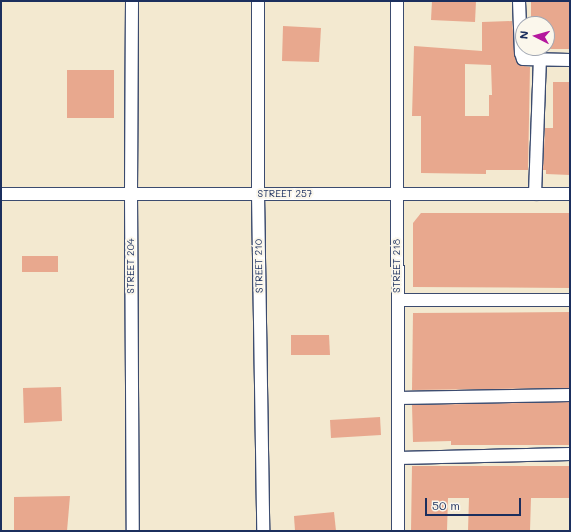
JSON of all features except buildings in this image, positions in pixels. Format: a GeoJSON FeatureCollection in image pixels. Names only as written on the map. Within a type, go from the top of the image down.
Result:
{"type":"FeatureCollection","features":[{"type":"Feature","properties":{"kind":"street","name":"STREET 204"},"geometry":{"type":"LineString","coordinates":[[132,1],[130,194],[133,531]]}},
{"type":"Feature","properties":{"kind":"street","name":"STREET 210"},"geometry":{"type":"LineString","coordinates":[[258,1],[258,194],[264,531]]}},
{"type":"Feature","properties":{"kind":"street","name":"STREET 218"},"geometry":{"type":"LineString","coordinates":[[397,1],[398,531]]}},
{"type":"Feature","properties":{"kind":"street"},"geometry":{"type":"LineString","coordinates":[[519,1],[521,54],[523,59],[570,60]]}},
{"type":"Feature","properties":{"kind":"street"},"geometry":{"type":"LineString","coordinates":[[534,194],[540,60]]}},
{"type":"Feature","properties":{"kind":"street","name":"STREET 257"},"geometry":{"type":"LineString","coordinates":[[1,194],[570,194]]}},
{"type":"Feature","properties":{"kind":"street"},"geometry":{"type":"LineString","coordinates":[[398,300],[570,300]]}},
{"type":"Feature","properties":{"kind":"street"},"geometry":{"type":"LineString","coordinates":[[398,398],[570,395]]}},
{"type":"Feature","properties":{"kind":"street"},"geometry":{"type":"LineString","coordinates":[[398,458],[570,454]]}}]}
